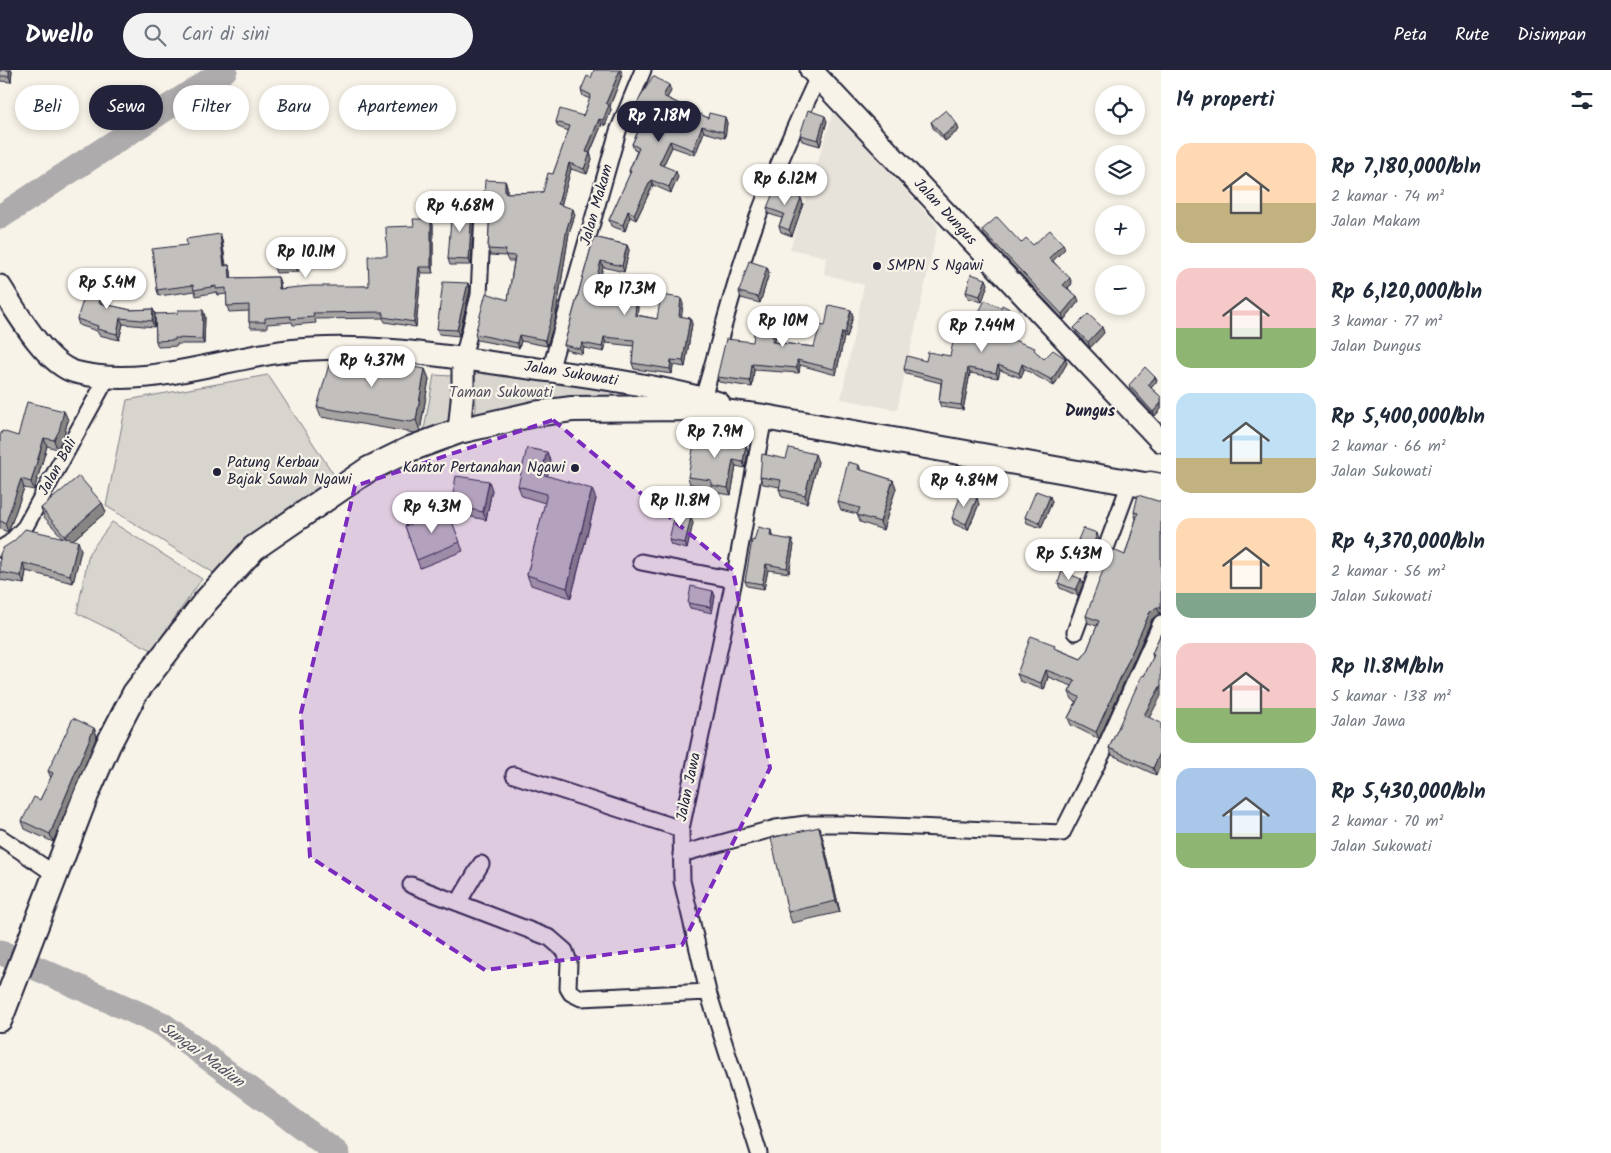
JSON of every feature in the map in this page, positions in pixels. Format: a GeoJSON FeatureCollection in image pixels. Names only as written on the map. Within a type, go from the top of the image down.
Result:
{"type":"FeatureCollection","features":[{"type":"Feature","properties":{"kind":"main road","name":"Jalan Dungus"},"geometry":{"type":"LineString","coordinates":[[815,73],[1161,441]]}},
{"type":"Feature","properties":{"kind":"main road","name":"Jalan Sukowati"},"geometry":{"type":"LineString","coordinates":[[4,293],[34,339],[50,355],[73,371],[107,378],[170,373],[288,351],[379,349],[463,358],[630,383],[702,398],[764,417],[1147,486]]}},
{"type":"Feature","properties":{"kind":"main road"},"geometry":{"type":"LineString","coordinates":[[459,431],[463,390],[463,358]]}},
{"type":"Feature","properties":{"kind":"main road"},"geometry":{"type":"LineString","coordinates":[[0,1019],[108,744],[136,693],[173,641],[234,567],[254,548],[369,469],[410,449],[459,431],[534,414],[572,409],[690,408],[764,417]]}},
{"type":"Feature","properties":{"kind":"street","name":"Jalan Makam"},"geometry":{"type":"LineString","coordinates":[[550,371],[616,139],[643,70]]}},
{"type":"Feature","properties":{"kind":"street"},"geometry":{"type":"LineString","coordinates":[[702,398],[758,216],[815,73]]}},
{"type":"Feature","properties":{"kind":"street"},"geometry":{"type":"LineString","coordinates":[[463,358],[479,295],[483,213]]}},
{"type":"Feature","properties":{"kind":"street","name":"Jalan Bali"},"geometry":{"type":"LineString","coordinates":[[0,549],[10,543],[25,527],[107,378]]}},
{"type":"Feature","properties":{"kind":"street","name":"Jalan Jawa"},"geometry":{"type":"LineString","coordinates":[[758,1153],[708,992],[682,881],[680,829],[734,580],[764,417]]}},
{"type":"Feature","properties":{"kind":"street"},"geometry":{"type":"LineString","coordinates":[[1075,632],[1147,486]]}},
{"type":"Feature","properties":{"kind":"street"},"geometry":{"type":"LineString","coordinates":[[642,562],[734,580]]}},
{"type":"Feature","properties":{"kind":"street"},"geometry":{"type":"LineString","coordinates":[[681,854],[776,828],[806,824],[1062,832],[1102,752],[1161,622]]}},
{"type":"Feature","properties":{"kind":"street"},"geometry":{"type":"LineString","coordinates":[[514,775],[680,829]]}},
{"type":"Feature","properties":{"kind":"street"},"geometry":{"type":"LineString","coordinates":[[0,837],[56,875]]}},
{"type":"Feature","properties":{"kind":"street"},"geometry":{"type":"LineString","coordinates":[[458,903],[482,864]]}},
{"type":"Feature","properties":{"kind":"street"},"geometry":{"type":"LineString","coordinates":[[411,885],[550,938],[561,945],[569,962],[568,988],[571,993],[581,998],[708,992]]}},
{"type":"Feature","properties":{"kind":"highlighted area"},"geometry":{"type":"Polygon","coordinates":[[[553,420],[733,570],[770,768],[682,945],[485,970],[310,857],[301,713],[355,486],[553,420]]]}},
{"type":"Feature","properties":{"kind":"shaded area","name":"SMPN 5 Ngawi"},"geometry":{"type":"Polygon","coordinates":[[[834,110],[938,226],[897,410],[841,399],[864,285],[824,274],[826,257],[790,249],[834,110]]]}},
{"type":"Feature","properties":{"kind":"green space","name":"Taman Sukowati"},"geometry":{"type":"Polygon","coordinates":[[[475,369],[612,388],[609,403],[473,421],[476,408],[475,369]]]}},
{"type":"Feature","properties":{"kind":"green space"},"geometry":{"type":"Polygon","coordinates":[[[268,375],[336,478],[242,544],[214,573],[106,506],[127,400],[268,375]]]}},
{"type":"Feature","properties":{"kind":"green space","name":"Taman Sukowati"},"geometry":{"type":"Polygon","coordinates":[[[434,375],[452,376],[456,386],[452,422],[423,435],[434,375]]]}},
{"type":"Feature","properties":{"kind":"green space"},"geometry":{"type":"Polygon","coordinates":[[[112,522],[202,579],[152,650],[77,613],[89,553],[112,522]]]}},
{"type":"Feature","properties":{"kind":"building"},"geometry":{"type":"Polygon","coordinates":[[[0,70],[9,70],[9,76],[0,76],[0,70]]]}},
{"type":"Feature","properties":{"kind":"building"},"geometry":{"type":"Polygon","coordinates":[[[594,70],[620,70],[606,103],[609,105],[603,120],[599,119],[586,152],[590,153],[584,169],[569,163],[558,204],[573,209],[567,228],[552,315],[545,340],[519,335],[517,343],[475,334],[486,293],[508,300],[515,256],[505,255],[506,250],[488,249],[490,208],[489,203],[484,199],[485,180],[505,181],[505,193],[543,192],[548,173],[553,174],[570,126],[556,122],[560,109],[583,116],[591,95],[581,90],[587,76],[591,78],[594,70]]]}},
{"type":"Feature","properties":{"kind":"building"},"geometry":{"type":"Polygon","coordinates":[[[653,76],[669,85],[663,96],[708,118],[709,113],[725,117],[723,132],[702,126],[693,150],[670,141],[659,164],[676,171],[669,187],[651,180],[634,214],[628,211],[623,225],[609,220],[639,148],[632,144],[641,126],[635,123],[643,106],[637,103],[653,76]]]}},
{"type":"Feature","properties":{"kind":"building"},"geometry":{"type":"Polygon","coordinates":[[[808,110],[825,116],[818,140],[800,135],[808,110]]]}},
{"type":"Feature","properties":{"kind":"building"},"geometry":{"type":"Polygon","coordinates":[[[946,110],[957,124],[943,136],[931,122],[946,110]]]}},
{"type":"Feature","properties":{"kind":"building"},"geometry":{"type":"Polygon","coordinates":[[[775,188],[801,198],[789,230],[779,226],[784,214],[767,208],[775,188]]]}},
{"type":"Feature","properties":{"kind":"building"},"geometry":{"type":"Polygon","coordinates":[[[452,205],[472,207],[469,260],[448,259],[452,205]]]}},
{"type":"Feature","properties":{"kind":"building"},"geometry":{"type":"Polygon","coordinates":[[[997,217],[1021,243],[1026,238],[1033,245],[1050,230],[1063,244],[1049,258],[1070,278],[1063,285],[1077,296],[1062,314],[982,230],[997,217]]]}},
{"type":"Feature","properties":{"kind":"building"},"geometry":{"type":"Polygon","coordinates":[[[413,219],[431,219],[431,267],[419,267],[414,322],[383,317],[383,312],[313,313],[314,317],[291,319],[290,316],[265,318],[265,322],[249,322],[249,305],[227,306],[226,288],[216,289],[216,286],[194,290],[193,285],[157,290],[152,249],[187,245],[186,239],[220,234],[224,266],[229,265],[230,278],[278,277],[279,289],[311,286],[369,286],[368,256],[387,256],[386,227],[414,226],[413,219]]]}},
{"type":"Feature","properties":{"kind":"building"},"geometry":{"type":"Polygon","coordinates":[[[594,237],[627,245],[622,266],[601,261],[594,287],[614,293],[613,299],[636,302],[635,315],[657,319],[661,295],[681,298],[679,316],[690,318],[683,361],[671,360],[670,369],[632,363],[634,340],[604,337],[602,347],[582,343],[580,349],[564,345],[594,237]]]}},
{"type":"Feature","properties":{"kind":"building"},"geometry":{"type":"Polygon","coordinates":[[[295,253],[295,266],[274,267],[274,254],[295,253]]]}},
{"type":"Feature","properties":{"kind":"building"},"geometry":{"type":"Polygon","coordinates":[[[749,261],[767,267],[758,297],[739,292],[749,261]]]}},
{"type":"Feature","properties":{"kind":"building"},"geometry":{"type":"Polygon","coordinates":[[[971,274],[986,279],[980,296],[966,292],[971,274]]]}},
{"type":"Feature","properties":{"kind":"building"},"geometry":{"type":"Polygon","coordinates":[[[90,279],[106,284],[99,303],[131,310],[153,309],[152,321],[120,318],[117,334],[97,329],[98,326],[77,319],[90,279]]]}},
{"type":"Feature","properties":{"kind":"building"},"geometry":{"type":"Polygon","coordinates":[[[443,282],[468,283],[457,330],[437,329],[443,282]]]}},
{"type":"Feature","properties":{"kind":"building"},"geometry":{"type":"Polygon","coordinates":[[[985,300],[1001,308],[1002,305],[1017,313],[1008,338],[1035,348],[1034,350],[1044,359],[1053,350],[1065,358],[1052,380],[1022,364],[1019,373],[998,365],[996,373],[968,368],[961,405],[939,402],[942,379],[904,369],[907,356],[926,361],[928,352],[950,356],[959,316],[975,320],[985,300]]]}},
{"type":"Feature","properties":{"kind":"building"},"geometry":{"type":"Polygon","coordinates":[[[829,305],[851,310],[845,333],[842,332],[834,369],[797,360],[797,368],[752,364],[750,381],[717,377],[726,339],[753,342],[756,317],[775,320],[772,342],[814,347],[820,325],[825,326],[829,305]]]}},
{"type":"Feature","properties":{"kind":"building"},"geometry":{"type":"Polygon","coordinates":[[[178,310],[203,310],[202,339],[175,338],[175,340],[156,341],[155,314],[178,313],[178,310]]]}},
{"type":"Feature","properties":{"kind":"building"},"geometry":{"type":"Polygon","coordinates":[[[1088,314],[1102,327],[1088,342],[1074,328],[1088,314]]]}},
{"type":"Feature","properties":{"kind":"building"},"geometry":{"type":"Polygon","coordinates":[[[332,354],[425,369],[416,420],[410,422],[317,407],[332,354]]]}},
{"type":"Feature","properties":{"kind":"building"},"geometry":{"type":"Polygon","coordinates":[[[1145,367],[1155,377],[1148,385],[1161,397],[1161,403],[1153,412],[1129,385],[1145,367]]]}},
{"type":"Feature","properties":{"kind":"building"},"geometry":{"type":"Polygon","coordinates":[[[27,402],[64,411],[59,431],[54,440],[44,438],[31,482],[21,479],[5,523],[0,521],[0,436],[2,431],[18,436],[27,402]]]}},
{"type":"Feature","properties":{"kind":"building"},"geometry":{"type":"Polygon","coordinates":[[[696,433],[736,440],[736,443],[746,445],[743,462],[733,460],[728,488],[711,485],[711,480],[688,477],[696,433]]]}},
{"type":"Feature","properties":{"kind":"building"},"geometry":{"type":"Polygon","coordinates":[[[527,448],[547,452],[541,474],[592,489],[567,588],[527,575],[547,494],[518,486],[527,448]]]}},
{"type":"Feature","properties":{"kind":"building"},"geometry":{"type":"Polygon","coordinates":[[[789,448],[815,454],[805,495],[779,489],[781,480],[760,477],[762,454],[786,459],[789,448]]]}},
{"type":"Feature","properties":{"kind":"building"},"geometry":{"type":"Polygon","coordinates":[[[848,462],[859,465],[858,469],[893,480],[880,522],[857,515],[860,508],[838,502],[848,462]]]}},
{"type":"Feature","properties":{"kind":"building"},"geometry":{"type":"Polygon","coordinates":[[[79,476],[102,503],[65,536],[41,508],[79,476]]]}},
{"type":"Feature","properties":{"kind":"building"},"geometry":{"type":"Polygon","coordinates":[[[456,476],[489,481],[483,512],[451,505],[456,476]]]}},
{"type":"Feature","properties":{"kind":"building"},"geometry":{"type":"Polygon","coordinates":[[[1036,491],[1050,496],[1039,523],[1025,517],[1036,491]]]}},
{"type":"Feature","properties":{"kind":"building"},"geometry":{"type":"Polygon","coordinates":[[[962,492],[977,498],[966,524],[952,518],[962,492]]]}},
{"type":"Feature","properties":{"kind":"building"},"geometry":{"type":"Polygon","coordinates":[[[1138,495],[1161,502],[1161,608],[1157,607],[1150,612],[1096,732],[1068,718],[1079,697],[1069,692],[1075,681],[1046,670],[1041,683],[1017,674],[1031,636],[1055,645],[1054,648],[1081,659],[1086,653],[1099,621],[1086,616],[1111,549],[1125,555],[1138,513],[1134,512],[1138,495]]]}},
{"type":"Feature","properties":{"kind":"building"},"geometry":{"type":"Polygon","coordinates":[[[447,509],[460,542],[417,560],[405,526],[447,509]]]}},
{"type":"Feature","properties":{"kind":"building"},"geometry":{"type":"Polygon","coordinates":[[[675,514],[691,517],[685,543],[669,540],[675,514]]]}},
{"type":"Feature","properties":{"kind":"building"},"geometry":{"type":"Polygon","coordinates":[[[758,527],[771,530],[770,536],[792,540],[787,568],[766,564],[762,584],[745,581],[752,540],[754,541],[758,527]]]}},
{"type":"Feature","properties":{"kind":"building"},"geometry":{"type":"Polygon","coordinates":[[[1083,528],[1097,533],[1093,546],[1078,540],[1083,528]]]}},
{"type":"Feature","properties":{"kind":"building"},"geometry":{"type":"Polygon","coordinates":[[[25,529],[78,541],[70,575],[23,563],[21,576],[0,572],[0,554],[3,548],[14,541],[25,529]]]}},
{"type":"Feature","properties":{"kind":"building"},"geometry":{"type":"Polygon","coordinates":[[[1046,548],[1055,552],[1050,565],[1040,562],[1046,548]]]}},
{"type":"Feature","properties":{"kind":"building"},"geometry":{"type":"Polygon","coordinates":[[[1062,571],[1081,579],[1076,590],[1058,583],[1062,571]]]}},
{"type":"Feature","properties":{"kind":"building"},"geometry":{"type":"Polygon","coordinates":[[[691,586],[713,591],[710,607],[688,603],[691,586]]]}},
{"type":"Feature","properties":{"kind":"building"},"geometry":{"type":"Polygon","coordinates":[[[1161,633],[1161,685],[1144,715],[1161,723],[1161,751],[1153,768],[1109,748],[1142,675],[1144,676],[1154,655],[1152,654],[1161,633]]]}},
{"type":"Feature","properties":{"kind":"building"},"geometry":{"type":"Polygon","coordinates":[[[73,718],[94,728],[50,834],[22,821],[34,797],[40,800],[53,773],[48,771],[73,718]]]}},
{"type":"Feature","properties":{"kind":"building"},"geometry":{"type":"Polygon","coordinates":[[[819,827],[836,901],[788,912],[771,838],[819,827]]]}},
{"type":"Feature","properties":{"kind":"waterway","name":"Sungai Madiun"},"geometry":{"type":"LineString","coordinates":[[0,217],[225,70]]}},
{"type":"Feature","properties":{"kind":"waterway","name":"Sungai Madiun"},"geometry":{"type":"LineString","coordinates":[[0,952],[162,1024],[337,1153]]}},
{"type":"Feature","properties":{"kind":"place","name":"SMPN 5 Ngawi"},"geometry":{"type":"Point","coordinates":[877,266]}},
{"type":"Feature","properties":{"kind":"place","name":"Kantor Pertanahan Ngawi"},"geometry":{"type":"Point","coordinates":[575,468]}},
{"type":"Feature","properties":{"kind":"place","name":"Patung Kerbau Bajak Sawah Ngawi"},"geometry":{"type":"Point","coordinates":[217,472]}},
{"type":"Feature","properties":{"kind":"district","name":"Dungus"},"geometry":{"type":"Point","coordinates":[1090,411]}}]}
